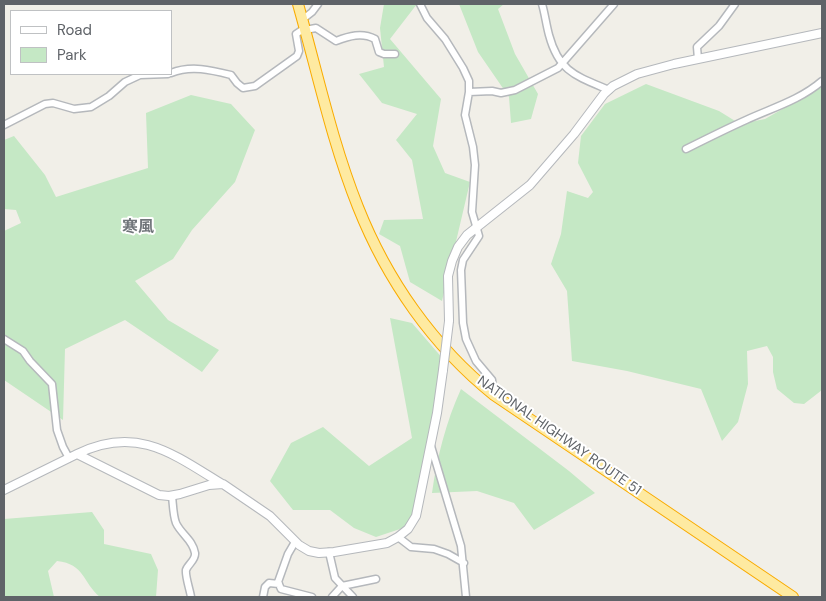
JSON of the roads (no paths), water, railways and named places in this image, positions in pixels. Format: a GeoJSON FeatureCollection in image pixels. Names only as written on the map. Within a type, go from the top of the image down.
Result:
{"type":"FeatureCollection","features":[{"type":"Feature","properties":{"kind":"highway","name":"NATIONAL HIGHWAY ROUTE 51"},"geometry":{"type":"LineString","coordinates":[[298,4],[350,188],[382,260],[410,306],[431,333],[455,359],[494,394],[793,597]]}},
{"type":"Feature","properties":{"kind":"street"},"geometry":{"type":"LineString","coordinates":[[172,72],[182,69],[196,68],[215,71],[231,75],[243,88],[256,86],[297,56],[299,51],[296,34],[304,26],[318,4]]}},
{"type":"Feature","properties":{"kind":"street"},"geometry":{"type":"LineString","coordinates":[[420,4],[427,18],[445,39],[469,81],[465,116],[473,147],[474,182],[472,212],[479,236],[463,260],[461,270],[463,323],[466,339],[476,360],[492,380],[494,394]]}},
{"type":"Feature","properties":{"kind":"street"},"geometry":{"type":"LineString","coordinates":[[542,4],[554,52],[562,64],[571,73],[609,90]]}},
{"type":"Feature","properties":{"kind":"street"},"geometry":{"type":"LineString","coordinates":[[469,92],[492,91],[501,93],[515,90],[562,64],[614,4]]}},
{"type":"Feature","properties":{"kind":"street"},"geometry":{"type":"LineString","coordinates":[[698,59],[697,47],[719,26],[735,4]]}},
{"type":"Feature","properties":{"kind":"street"},"geometry":{"type":"LineString","coordinates":[[304,26],[316,28],[336,41],[358,34],[370,36],[375,39],[379,52],[395,54]]}},
{"type":"Feature","properties":{"kind":"street"},"geometry":{"type":"LineString","coordinates":[[4,490],[90,448],[119,442],[148,444],[169,452],[223,484],[270,516],[295,542],[309,551],[328,552],[387,543],[398,537],[408,529],[416,516],[438,413],[449,320],[448,276],[458,247],[467,235],[530,186],[609,90],[623,81],[637,74],[698,59],[822,33]]}},
{"type":"Feature","properties":{"kind":"street"},"geometry":{"type":"LineString","coordinates":[[4,125],[45,104],[53,103],[74,109],[91,107],[109,96],[125,82],[140,75]]}},
{"type":"Feature","properties":{"kind":"street"},"geometry":{"type":"LineString","coordinates":[[686,149],[746,120],[790,102],[822,81]]}},
{"type":"Feature","properties":{"kind":"street"},"geometry":{"type":"LineString","coordinates":[[4,338],[23,351],[52,384],[56,430],[63,447],[73,456],[160,494],[172,496],[209,485],[223,484]]}},
{"type":"Feature","properties":{"kind":"street"},"geometry":{"type":"LineString","coordinates":[[431,446],[461,546],[466,597]]}},
{"type":"Feature","properties":{"kind":"street"},"geometry":{"type":"LineString","coordinates":[[172,496],[174,518],[177,525],[189,538],[195,552],[195,557],[187,566],[185,573],[191,597]]}},
{"type":"Feature","properties":{"kind":"street"},"geometry":{"type":"LineString","coordinates":[[398,537],[411,547],[448,554],[464,563]]}},
{"type":"Feature","properties":{"kind":"street"},"geometry":{"type":"LineString","coordinates":[[295,542],[288,554],[278,582],[281,590],[312,597]]}},
{"type":"Feature","properties":{"kind":"street"},"geometry":{"type":"LineString","coordinates":[[328,552],[335,578],[353,597]]}},
{"type":"Feature","properties":{"kind":"street"},"geometry":{"type":"LineString","coordinates":[[332,597],[342,586],[376,579]]}},
{"type":"Feature","properties":{"kind":"street"},"geometry":{"type":"LineString","coordinates":[[263,597],[265,587],[269,583],[279,584]]}},
{"type":"Feature","properties":{"kind":"district","name":"寒風"},"geometry":{"type":"Point","coordinates":[138,228]}}]}
